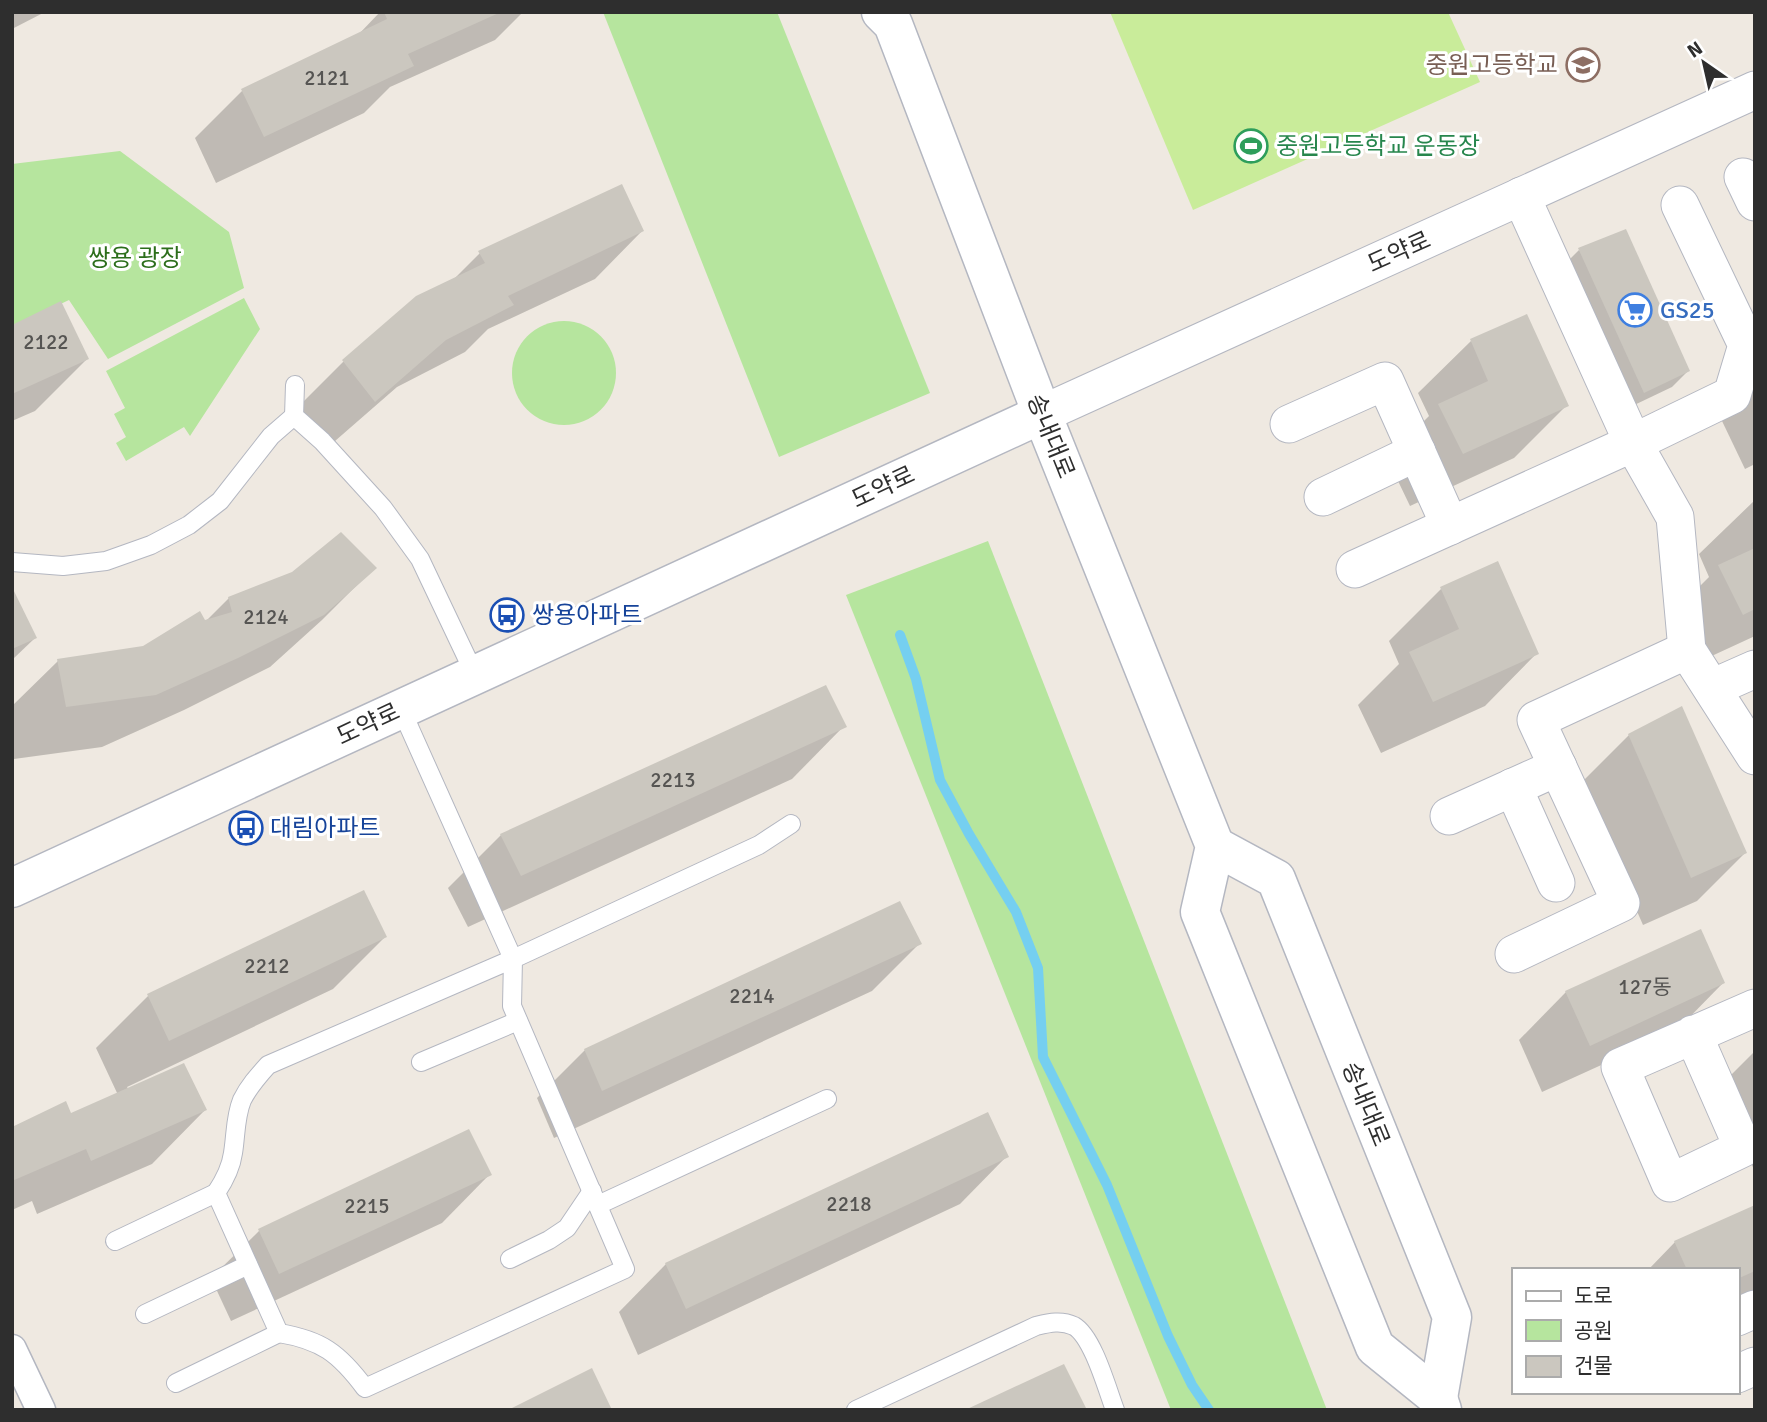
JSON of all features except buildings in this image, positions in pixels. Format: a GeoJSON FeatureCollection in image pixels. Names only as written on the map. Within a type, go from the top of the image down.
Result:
{"type":"FeatureCollection","features":[{"type":"Feature","properties":{"kind":"street","name":"송내대로"},"geometry":{"type":"LineString","coordinates":[[890,16],[1042,414],[1215,846],[1200,912],[1376,1347],[1440,1404]]}},
{"type":"Feature","properties":{"kind":"street","name":"도약로"},"geometry":{"type":"LineString","coordinates":[[12,888],[1042,414],[1755,90]]}},
{"type":"Feature","properties":{"kind":"street"},"geometry":{"type":"LineString","coordinates":[[1521,196],[1633,443],[1675,517],[1688,650],[1755,756]]}},
{"type":"Feature","properties":{"kind":"street"},"geometry":{"type":"LineString","coordinates":[[1355,569],[1732,395],[1751,336],[1680,205]]}},
{"type":"Feature","properties":{"kind":"street"},"geometry":{"type":"LineString","coordinates":[[1289,424],[1385,381],[1450,526]]}},
{"type":"Feature","properties":{"kind":"street"},"geometry":{"type":"LineString","coordinates":[[1323,497],[1417,452]]}},
{"type":"Feature","properties":{"kind":"street"},"geometry":{"type":"LineString","coordinates":[[1514,954],[1621,904],[1536,720],[1688,650]]}},
{"type":"Feature","properties":{"kind":"street"},"geometry":{"type":"LineString","coordinates":[[1712,688],[1755,669]]}},
{"type":"Feature","properties":{"kind":"street"},"geometry":{"type":"LineString","coordinates":[[1449,816],[1558,767]]}},
{"type":"Feature","properties":{"kind":"street"},"geometry":{"type":"LineString","coordinates":[[1513,787],[1556,883]]}},
{"type":"Feature","properties":{"kind":"street","name":"송내대로"},"geometry":{"type":"LineString","coordinates":[[1215,846],[1276,879],[1452,1317],[1440,1404]]}},
{"type":"Feature","properties":{"kind":"street"},"geometry":{"type":"LineString","coordinates":[[1693,1034],[1755,1008]]}},
{"type":"Feature","properties":{"kind":"street"},"geometry":{"type":"LineString","coordinates":[[1739,1316],[1755,1309]]}},
{"type":"Feature","properties":{"kind":"street"},"geometry":{"type":"LineString","coordinates":[[12,1349],[41,1410]]}},
{"type":"Feature","properties":{"kind":"street"},"geometry":{"type":"LineString","coordinates":[[1739,1373],[1755,1366]]}},
{"type":"Feature","properties":{"kind":"lane"},"geometry":{"type":"LineString","coordinates":[[12,562],[63,566],[107,561],[151,545],[188,525],[220,501],[271,436],[293,416],[295,385]]}},
{"type":"Feature","properties":{"kind":"lane"},"geometry":{"type":"LineString","coordinates":[[293,416],[321,441],[383,508],[421,559],[475,675]]}},
{"type":"Feature","properties":{"kind":"lane"},"geometry":{"type":"LineString","coordinates":[[176,1383],[279,1333],[306,1338],[334,1353],[351,1368],[365,1388],[625,1269],[512,1006],[513,959],[401,709]]}},
{"type":"Feature","properties":{"kind":"lane"},"geometry":{"type":"LineString","coordinates":[[115,1241],[216,1193],[226,1177],[233,1155],[236,1123],[242,1101],[254,1080],[268,1065],[513,959],[759,845],[791,824]]}},
{"type":"Feature","properties":{"kind":"lane"},"geometry":{"type":"LineString","coordinates":[[421,1062],[519,1021]]}},
{"type":"Feature","properties":{"kind":"lane"},"geometry":{"type":"LineString","coordinates":[[510,1259],[567,1228],[595,1198],[827,1099]]}},
{"type":"Feature","properties":{"kind":"lane"},"geometry":{"type":"LineString","coordinates":[[216,1193],[279,1333]]}},
{"type":"Feature","properties":{"kind":"lane"},"geometry":{"type":"LineString","coordinates":[[145,1314],[248,1265]]}},
{"type":"Feature","properties":{"kind":"lane"},"geometry":{"type":"LineString","coordinates":[[856,1410],[1036,1326],[1054,1321],[1074,1326],[1086,1338],[1115,1410]]}},
{"type":"Feature","properties":{"kind":"green space"},"geometry":{"type":"Polygon","coordinates":[[[603,12],[777,12],[930,393],[779,457],[603,12]]]}},
{"type":"Feature","properties":{"kind":"green space","name":"중원고등학교 운동장"},"geometry":{"type":"Polygon","coordinates":[[[1110,12],[1448,12],[1480,82],[1193,210],[1110,12]]]}},
{"type":"Feature","properties":{"kind":"green space","name":"쌍용 광장"},"geometry":{"type":"Polygon","coordinates":[[[120,151],[229,232],[244,288],[108,359],[69,300],[12,327],[12,164],[120,151]]]}},
{"type":"Feature","properties":{"kind":"green space"},"geometry":{"type":"Polygon","coordinates":[[[244,298],[260,329],[190,436],[184,427],[126,461],[116,443],[126,437],[114,414],[125,408],[106,371],[244,298]]]}},
{"type":"Feature","properties":{"kind":"green space"},"geometry":{"type":"Polygon","coordinates":[[[564,321],[584,325],[601,336],[612,353],[616,373],[612,393],[601,410],[584,421],[564,425],[544,421],[527,410],[516,393],[512,373],[516,353],[527,336],[544,325],[564,321]]]}},
{"type":"Feature","properties":{"kind":"green space"},"geometry":{"type":"Polygon","coordinates":[[[988,541],[1327,1410],[1171,1410],[846,595],[988,541]]]}},
{"type":"Feature","properties":{"kind":"waterway"},"geometry":{"type":"LineString","coordinates":[[900,635],[916,679],[940,780],[1016,912],[1038,968],[1043,1057],[1107,1185],[1168,1336],[1192,1385],[1209,1410]]}},
{"type":"Feature","properties":{"kind":"place","name":"중원고등학교"},"geometry":{"type":"Point","coordinates":[1583,65]}},
{"type":"Feature","properties":{"kind":"place","name":"중원고등학교 운동장"},"geometry":{"type":"Point","coordinates":[1251,146]}},
{"type":"Feature","properties":{"kind":"place","name":"GS25"},"geometry":{"type":"Point","coordinates":[1635,310]}},
{"type":"Feature","properties":{"kind":"place","name":"쌍용아파트"},"geometry":{"type":"Point","coordinates":[507,615]}},
{"type":"Feature","properties":{"kind":"place","name":"대림아파트"},"geometry":{"type":"Point","coordinates":[246,828]}}]}
